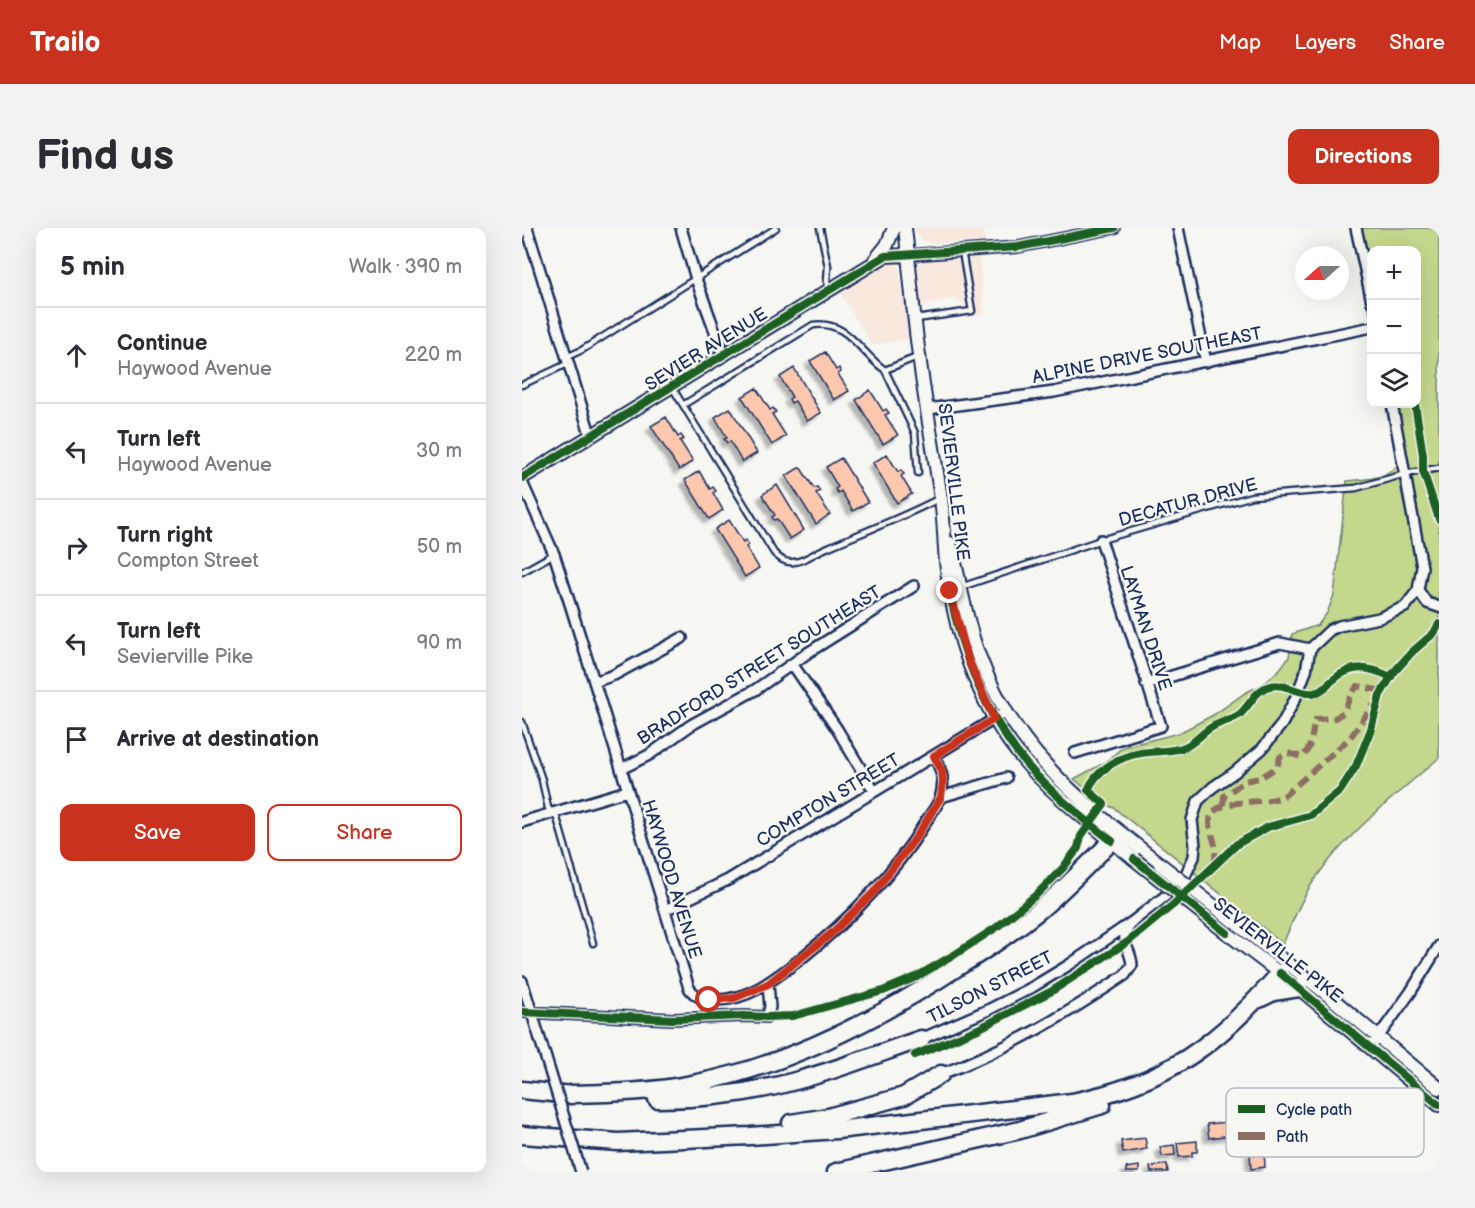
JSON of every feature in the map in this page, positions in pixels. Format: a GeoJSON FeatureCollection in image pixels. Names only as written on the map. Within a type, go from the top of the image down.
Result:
{"type":"FeatureCollection","features":[{"type":"Feature","properties":{"kind":"highway"},"geometry":{"type":"LineString","coordinates":[[570,1094],[644,1091],[726,1077],[780,1058],[867,1022],[931,985],[1013,931],[1038,912],[1117,838]]}},
{"type":"Feature","properties":{"kind":"highway"},"geometry":{"type":"LineString","coordinates":[[836,1172],[1071,1116],[1124,1096],[1202,1048],[1233,1023],[1284,968]]}},
{"type":"Feature","properties":{"kind":"highway"},"geometry":{"type":"LineString","coordinates":[[1247,1009],[1266,994],[1299,988]]}},
{"type":"Feature","properties":{"kind":"highway"},"geometry":{"type":"LineString","coordinates":[[522,1090],[627,1100],[734,1094],[798,1081],[921,1039]]}},
{"type":"Feature","properties":{"kind":"highway"},"geometry":{"type":"LineString","coordinates":[[671,1140],[828,1117],[904,1096],[941,1074]]}},
{"type":"Feature","properties":{"kind":"highway"},"geometry":{"type":"LineString","coordinates":[[522,1135],[618,1142],[837,1130],[1072,1102],[1103,1096],[1148,1080]]}},
{"type":"Feature","properties":{"kind":"street"},"geometry":{"type":"LineString","coordinates":[[527,228],[591,437]]}},
{"type":"Feature","properties":{"kind":"street"},"geometry":{"type":"LineString","coordinates":[[681,228],[696,279],[724,356]]}},
{"type":"Feature","properties":{"kind":"street"},"geometry":{"type":"LineString","coordinates":[[873,263],[887,245],[894,228]]}},
{"type":"Feature","properties":{"kind":"street","name":"SEVIERVILLE PIKE"},"geometry":{"type":"LineString","coordinates":[[905,228],[919,356],[944,521],[946,560],[955,589],[968,659],[1026,764],[1044,783],[1117,838],[1160,864],[1237,924],[1284,968],[1375,1042],[1422,1088]]}},
{"type":"Feature","properties":{"kind":"street"},"geometry":{"type":"LineString","coordinates":[[908,255],[1018,247],[1114,228]]}},
{"type":"Feature","properties":{"kind":"street"},"geometry":{"type":"LineString","coordinates":[[1178,228],[1206,362]]}},
{"type":"Feature","properties":{"kind":"street"},"geometry":{"type":"LineString","coordinates":[[1356,228],[1371,300]]}},
{"type":"Feature","properties":{"kind":"street","name":"SEVIER AVENUE"},"geometry":{"type":"LineString","coordinates":[[522,480],[885,256],[908,255]]}},
{"type":"Feature","properties":{"kind":"street","name":"ALPINE DRIVE SOUTHEAST"},"geometry":{"type":"LineString","coordinates":[[928,409],[1054,392],[1367,328]]}},
{"type":"Feature","properties":{"kind":"street"},"geometry":{"type":"LineString","coordinates":[[1146,684],[1280,643],[1310,648],[1330,630],[1380,618],[1404,607],[1418,590],[1422,567],[1393,408]]}},
{"type":"Feature","properties":{"kind":"street","name":"HAYWOOD AVENUE"},"geometry":{"type":"LineString","coordinates":[[522,480],[554,554],[689,988],[696,995],[709,1000],[734,998],[768,984],[832,933],[874,892],[917,836],[941,797]]}},
{"type":"Feature","properties":{"kind":"street","name":"LAYMAN DRIVE"},"geometry":{"type":"LineString","coordinates":[[1075,753],[1161,726],[1101,540]]}},
{"type":"Feature","properties":{"kind":"street","name":"BRADFORD STREET SOUTHEAST"},"geometry":{"type":"LineString","coordinates":[[621,769],[649,755],[691,725],[755,690],[914,586]]}},
{"type":"Feature","properties":{"kind":"street"},"geometry":{"type":"LineString","coordinates":[[1418,590],[1427,603],[1439,607]]}},
{"type":"Feature","properties":{"kind":"street"},"geometry":{"type":"LineString","coordinates":[[594,682],[614,675],[682,638]]}},
{"type":"Feature","properties":{"kind":"street","name":"TILSON STREET"},"geometry":{"type":"LineString","coordinates":[[921,1039],[988,1010],[1031,988],[1132,922],[1168,894],[1186,874],[1194,857],[1192,820],[1198,801],[1262,748],[1282,724],[1306,671],[1310,648]]}},
{"type":"Feature","properties":{"kind":"street"},"geometry":{"type":"LineString","coordinates":[[793,665],[837,729],[874,791]]}},
{"type":"Feature","properties":{"kind":"street","name":"COMPTON STREET"},"geometry":{"type":"LineString","coordinates":[[665,910],[728,879],[1000,715]]}},
{"type":"Feature","properties":{"kind":"street"},"geometry":{"type":"LineString","coordinates":[[934,756],[942,771],[941,797],[1006,778]]}},
{"type":"Feature","properties":{"kind":"street"},"geometry":{"type":"LineString","coordinates":[[522,822],[627,790]]}},
{"type":"Feature","properties":{"kind":"street","name":"SEVIERVILLE PIKE"},"geometry":{"type":"LineString","coordinates":[[1117,838],[1134,859],[1227,933],[1284,968],[1299,988],[1439,1088]]}},
{"type":"Feature","properties":{"kind":"street"},"geometry":{"type":"LineString","coordinates":[[941,1074],[988,1055],[1056,1020],[1125,975],[1132,962],[1124,945],[1125,933],[1132,922]]}},
{"type":"Feature","properties":{"kind":"street"},"geometry":{"type":"LineString","coordinates":[[1103,941],[1117,941],[1124,945]]}},
{"type":"Feature","properties":{"kind":"street"},"geometry":{"type":"LineString","coordinates":[[1375,1042],[1410,993],[1439,946]]}},
{"type":"Feature","properties":{"kind":"street"},"geometry":{"type":"LineString","coordinates":[[522,981],[527,1012],[544,1052],[580,1172]]}},
{"type":"Feature","properties":{"kind":"street"},"geometry":{"type":"LineString","coordinates":[[527,1012],[673,1019],[766,1017],[770,1007],[768,984]]}},
{"type":"Feature","properties":{"kind":"street","name":"SEVIERVILLE PIKE"},"geometry":{"type":"LineString","coordinates":[[1424,1090],[1439,1105]]}},
{"type":"Feature","properties":{"kind":"lane"},"geometry":{"type":"LineString","coordinates":[[522,385],[568,360],[776,228]]}},
{"type":"Feature","properties":{"kind":"lane"},"geometry":{"type":"LineString","coordinates":[[820,228],[828,267],[827,282],[831,289]]}},
{"type":"Feature","properties":{"kind":"lane"},"geometry":{"type":"LineString","coordinates":[[915,320],[972,311],[962,251]]}},
{"type":"Feature","properties":{"kind":"lane"},"geometry":{"type":"LineString","coordinates":[[683,405],[813,325],[830,324],[846,333],[872,362],[885,370],[915,433],[918,473]]}},
{"type":"Feature","properties":{"kind":"lane"},"geometry":{"type":"LineString","coordinates":[[885,370],[919,356]]}},
{"type":"Feature","properties":{"kind":"lane"},"geometry":{"type":"LineString","coordinates":[[672,387],[780,560],[796,562],[805,559],[821,549],[901,517],[941,497]]}},
{"type":"Feature","properties":{"kind":"lane","name":"DECATUR DRIVE"},"geometry":{"type":"LineString","coordinates":[[955,589],[1101,540],[1252,496],[1356,488],[1405,474],[1439,468]]}},
{"type":"Feature","properties":{"kind":"lane"},"geometry":{"type":"LineString","coordinates":[[522,572],[554,554]]}},
{"type":"Feature","properties":{"kind":"lane"},"geometry":{"type":"LineString","coordinates":[[522,722],[542,780],[548,808],[557,818],[593,943]]}},
{"type":"Feature","properties":{"kind":"shaded area"},"geometry":{"type":"Polygon","coordinates":[[[913,228],[983,228],[985,242],[935,243],[922,240],[913,228]]]}},
{"type":"Feature","properties":{"kind":"shaded area"},"geometry":{"type":"Polygon","coordinates":[[[979,256],[984,315],[969,316],[968,306],[953,298],[918,307],[915,269],[919,264],[927,259],[979,256]]]}},
{"type":"Feature","properties":{"kind":"shaded area"},"geometry":{"type":"Polygon","coordinates":[[[885,260],[896,261],[899,268],[909,339],[872,345],[839,291],[885,260]]]}},
{"type":"Feature","properties":{"kind":"green space"},"geometry":{"type":"Polygon","coordinates":[[[1352,228],[1439,228],[1439,758],[1372,816],[1325,865],[1296,912],[1283,944],[1114,808],[1104,804],[1074,779],[1104,763],[1123,747],[1179,733],[1263,684],[1280,669],[1289,657],[1292,634],[1318,625],[1327,613],[1334,595],[1347,481],[1376,477],[1395,468],[1399,463],[1389,408],[1421,408],[1421,246],[1367,246],[1367,300],[1352,228]]]}},
{"type":"Feature","properties":{"kind":"building"},"geometry":{"type":"Polygon","coordinates":[[[825,352],[836,370],[839,368],[841,372],[838,374],[849,391],[834,400],[810,361],[825,352]]]}},
{"type":"Feature","properties":{"kind":"building"},"geometry":{"type":"Polygon","coordinates":[[[794,368],[821,413],[807,421],[795,401],[791,403],[789,399],[792,397],[780,377],[794,368]]]}},
{"type":"Feature","properties":{"kind":"building"},"geometry":{"type":"Polygon","coordinates":[[[756,388],[770,410],[773,408],[776,412],[772,414],[786,436],[772,445],[742,397],[756,388]]]}},
{"type":"Feature","properties":{"kind":"building"},"geometry":{"type":"Polygon","coordinates":[[[870,390],[883,411],[886,409],[889,413],[885,415],[898,435],[883,444],[856,400],[870,390]]]}},
{"type":"Feature","properties":{"kind":"building"},"geometry":{"type":"Polygon","coordinates":[[[730,408],[757,453],[742,462],[730,441],[727,443],[724,439],[727,438],[715,417],[730,408]]]}},
{"type":"Feature","properties":{"kind":"building"},"geometry":{"type":"Polygon","coordinates":[[[666,417],[678,437],[681,435],[684,439],[680,441],[693,461],[679,470],[651,426],[666,417]]]}},
{"type":"Feature","properties":{"kind":"building"},"geometry":{"type":"Polygon","coordinates":[[[887,454],[898,472],[901,470],[904,474],[901,476],[912,494],[897,503],[873,463],[887,454]]]}},
{"type":"Feature","properties":{"kind":"building"},"geometry":{"type":"Polygon","coordinates":[[[841,458],[868,502],[853,511],[841,491],[838,493],[835,489],[838,487],[826,467],[841,458]]]}},
{"type":"Feature","properties":{"kind":"building"},"geometry":{"type":"Polygon","coordinates":[[[800,467],[814,488],[817,487],[820,491],[816,493],[830,514],[816,524],[786,476],[800,467]]]}},
{"type":"Feature","properties":{"kind":"building"},"geometry":{"type":"Polygon","coordinates":[[[699,471],[710,489],[713,487],[716,491],[713,493],[723,510],[709,519],[685,480],[699,471]]]}},
{"type":"Feature","properties":{"kind":"building"},"geometry":{"type":"Polygon","coordinates":[[[777,485],[804,530],[790,539],[777,519],[774,520],[772,517],[775,515],[762,495],[777,485]]]}},
{"type":"Feature","properties":{"kind":"building"},"geometry":{"type":"Polygon","coordinates":[[[729,520],[743,542],[746,540],[749,545],[746,547],[759,568],[745,577],[715,529],[729,520]]]}},
{"type":"Feature","properties":{"kind":"building"},"geometry":{"type":"Polygon","coordinates":[[[1226,1122],[1226,1136],[1209,1138],[1207,1124],[1226,1122]]]}},
{"type":"Feature","properties":{"kind":"building"},"geometry":{"type":"Polygon","coordinates":[[[1145,1138],[1147,1149],[1123,1153],[1121,1141],[1145,1138]]]}},
{"type":"Feature","properties":{"kind":"building"},"geometry":{"type":"Polygon","coordinates":[[[1197,1141],[1197,1152],[1192,1152],[1192,1156],[1179,1157],[1177,1143],[1197,1141]]]}},
{"type":"Feature","properties":{"kind":"building"},"geometry":{"type":"Polygon","coordinates":[[[1174,1145],[1175,1155],[1162,1156],[1160,1147],[1174,1145]]]}},
{"type":"Feature","properties":{"kind":"building"},"geometry":{"type":"Polygon","coordinates":[[[1250,1157],[1264,1157],[1265,1167],[1251,1169],[1250,1157]]]}},
{"type":"Feature","properties":{"kind":"building"},"geometry":{"type":"Polygon","coordinates":[[[1167,1164],[1168,1172],[1151,1172],[1150,1167],[1167,1164]]]}},
{"type":"Feature","properties":{"kind":"building"},"geometry":{"type":"Polygon","coordinates":[[[1139,1166],[1139,1172],[1126,1172],[1126,1168],[1139,1166]]]}},
{"type":"Feature","properties":{"kind":"marked path"},"geometry":{"type":"LineString","coordinates":[[1223,805],[1224,796],[1245,781],[1260,778],[1277,767],[1280,757],[1288,753],[1302,757],[1310,744],[1316,719],[1335,718],[1344,712],[1357,686],[1383,691]]}},
{"type":"Feature","properties":{"kind":"marked path"},"geometry":{"type":"LineString","coordinates":[[1215,864],[1215,847],[1210,825],[1212,814],[1228,805],[1284,796],[1350,738],[1373,705]]}},
{"type":"Feature","properties":{"kind":"cycle path"},"geometry":{"type":"LineString","coordinates":[[522,478],[885,256],[1018,247],[1114,228]]}},
{"type":"Feature","properties":{"kind":"cycle path"},"geometry":{"type":"LineString","coordinates":[[1416,408],[1423,455],[1423,471],[1439,519]]}},
{"type":"Feature","properties":{"kind":"cycle path"},"geometry":{"type":"LineString","coordinates":[[950,591],[968,660],[999,726],[1037,776],[1112,841]]}},
{"type":"Feature","properties":{"kind":"cycle path"},"geometry":{"type":"LineString","coordinates":[[915,1055],[978,1029],[1052,991],[1129,941],[1174,904],[1237,844],[1268,827],[1311,815],[1340,791],[1356,766],[1371,729],[1380,695],[1394,672],[1434,633],[1439,624]]}},
{"type":"Feature","properties":{"kind":"cycle path"},"geometry":{"type":"LineString","coordinates":[[522,1012],[673,1019],[793,1016],[883,991],[916,977],[954,955],[997,927],[1036,895],[1063,868],[1078,848],[1081,836],[1104,804],[1088,790],[1097,776],[1110,765],[1125,757],[1186,746],[1212,727],[1240,714],[1257,694],[1270,686],[1276,685],[1314,693],[1322,690],[1347,671],[1361,668],[1391,677]]}},
{"type":"Feature","properties":{"kind":"cycle path"},"geometry":{"type":"LineString","coordinates":[[1134,859],[1227,933]]}},
{"type":"Feature","properties":{"kind":"cycle path"},"geometry":{"type":"LineString","coordinates":[[1280,973],[1419,1088]]}},
{"type":"Feature","properties":{"kind":"cycle path"},"geometry":{"type":"LineString","coordinates":[[1424,1093],[1439,1105]]}},
{"type":"Feature","properties":{"kind":"route"},"geometry":{"type":"LineString","coordinates":[[709,1000],[734,998],[768,984],[832,933],[874,892],[917,836],[941,797],[942,771],[934,756],[994,719],[968,659],[950,591]]}}]}
